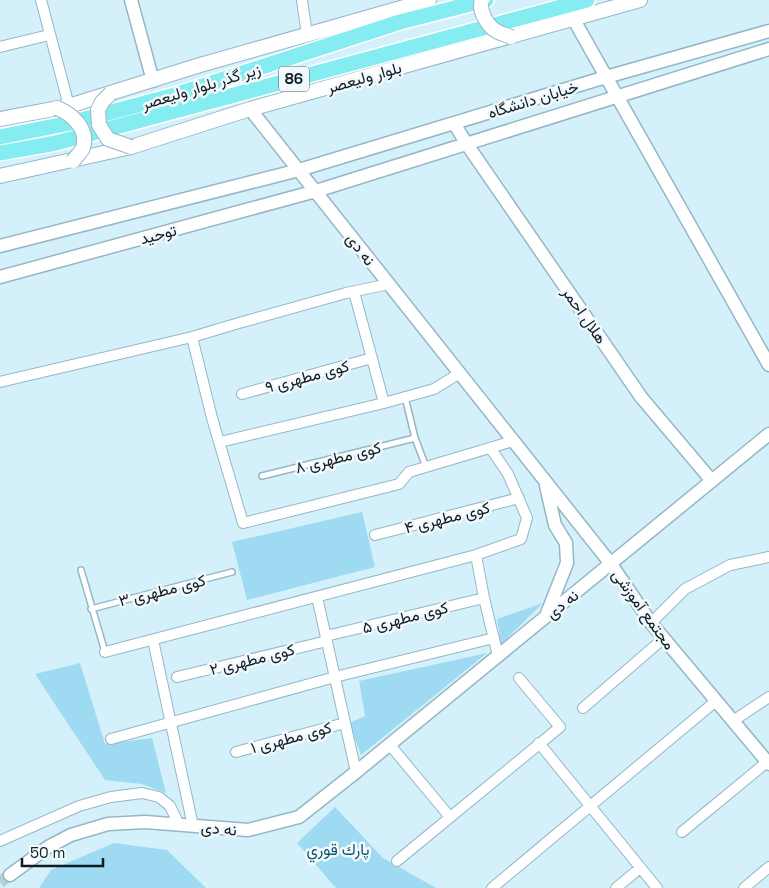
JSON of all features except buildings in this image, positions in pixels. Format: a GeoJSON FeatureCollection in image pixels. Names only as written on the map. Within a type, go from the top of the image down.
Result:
{"type":"FeatureCollection","features":[{"type":"Feature","properties":{"kind":"main road"},"geometry":{"type":"LineString","coordinates":[[0,119],[63,107],[153,81],[200,65],[307,35],[402,4],[429,0]]}},
{"type":"Feature","properties":{"kind":"main road"},"geometry":{"type":"LineString","coordinates":[[484,0],[480,5],[488,23],[498,32],[511,37]]}},
{"type":"Feature","properties":{"kind":"main road","name":"زیر گذر بلوار ولیعصر"},"geometry":{"type":"LineString","coordinates":[[0,137],[70,123],[175,95],[392,25],[484,0]]}},
{"type":"Feature","properties":{"kind":"main road","name":"بلوار ولیعصر"},"geometry":{"type":"LineString","coordinates":[[0,153],[56,143],[587,0]]}},
{"type":"Feature","properties":{"kind":"main road","name":"بلوار ولیعصر"},"geometry":{"type":"LineString","coordinates":[[0,176],[131,147],[250,109],[640,0]]}},
{"type":"Feature","properties":{"kind":"main road"},"geometry":{"type":"LineString","coordinates":[[111,93],[102,102],[98,110],[98,125],[108,140],[131,147]]}},
{"type":"Feature","properties":{"kind":"main road"},"geometry":{"type":"LineString","coordinates":[[63,107],[74,117],[84,139],[82,149],[74,161]]}},
{"type":"Feature","properties":{"kind":"street"},"geometry":{"type":"LineString","coordinates":[[41,0],[63,107]]}},
{"type":"Feature","properties":{"kind":"street"},"geometry":{"type":"LineString","coordinates":[[131,0],[153,81]]}},
{"type":"Feature","properties":{"kind":"street"},"geometry":{"type":"LineString","coordinates":[[302,0],[307,35]]}},
{"type":"Feature","properties":{"kind":"street"},"geometry":{"type":"LineString","coordinates":[[574,20],[769,365]]}},
{"type":"Feature","properties":{"kind":"street","name":"خیابان دانشگاه"},"geometry":{"type":"LineString","coordinates":[[299,170],[606,77],[769,32]]}},
{"type":"Feature","properties":{"kind":"street"},"geometry":{"type":"LineString","coordinates":[[0,47],[49,35]]}},
{"type":"Feature","properties":{"kind":"street","name":"خیابان دانشگاه"},"geometry":{"type":"LineString","coordinates":[[316,192],[769,49]]}},
{"type":"Feature","properties":{"kind":"street","name":"نه دی"},"geometry":{"type":"LineString","coordinates":[[10,875],[48,847],[71,835],[108,824],[146,822],[248,830],[299,817],[611,564],[250,109]]}},
{"type":"Feature","properties":{"kind":"street","name":"هلال احمر"},"geometry":{"type":"LineString","coordinates":[[454,123],[466,144],[641,397],[712,481]]}},
{"type":"Feature","properties":{"kind":"street","name":"توحید"},"geometry":{"type":"LineString","coordinates":[[0,246],[299,170]]}},
{"type":"Feature","properties":{"kind":"street","name":"توحید"},"geometry":{"type":"LineString","coordinates":[[0,277],[316,192]]}},
{"type":"Feature","properties":{"kind":"street"},"geometry":{"type":"LineString","coordinates":[[0,382],[192,337],[239,322],[389,284]]}},
{"type":"Feature","properties":{"kind":"street"},"geometry":{"type":"LineString","coordinates":[[354,292],[384,403]]}},
{"type":"Feature","properties":{"kind":"street"},"geometry":{"type":"LineString","coordinates":[[192,337],[243,524],[400,484],[409,472],[513,441]]}},
{"type":"Feature","properties":{"kind":"street","name":"کوی مطهری ۹"},"geometry":{"type":"LineString","coordinates":[[242,394],[372,358]]}},
{"type":"Feature","properties":{"kind":"street"},"geometry":{"type":"LineString","coordinates":[[220,442],[384,403],[434,389],[460,373]]}},
{"type":"Feature","properties":{"kind":"street","name":"مجتمع آموزشی"},"geometry":{"type":"LineString","coordinates":[[768,763],[651,623],[611,564],[769,434]]}},
{"type":"Feature","properties":{"kind":"street"},"geometry":{"type":"LineString","coordinates":[[104,652],[476,554],[521,539],[527,518],[508,474],[491,449]]}},
{"type":"Feature","properties":{"kind":"street"},"geometry":{"type":"LineString","coordinates":[[545,481],[555,525],[566,542],[567,564],[545,618]]}},
{"type":"Feature","properties":{"kind":"street","name":"کوی مطهری ۴"},"geometry":{"type":"LineString","coordinates":[[375,535],[519,498]]}},
{"type":"Feature","properties":{"kind":"street"},"geometry":{"type":"LineString","coordinates":[[476,554],[498,656]]}},
{"type":"Feature","properties":{"kind":"street"},"geometry":{"type":"LineString","coordinates":[[651,623],[686,589],[730,565],[769,557]]}},
{"type":"Feature","properties":{"kind":"street"},"geometry":{"type":"LineString","coordinates":[[317,597],[356,772]]}},
{"type":"Feature","properties":{"kind":"street","name":"کوی مطهری ۵"},"geometry":{"type":"LineString","coordinates":[[326,639],[484,598]]}},
{"type":"Feature","properties":{"kind":"street"},"geometry":{"type":"LineString","coordinates":[[110,739],[335,677],[494,638]]}},
{"type":"Feature","properties":{"kind":"street"},"geometry":{"type":"LineString","coordinates":[[583,708],[664,638]]}},
{"type":"Feature","properties":{"kind":"street","name":"کوی مطهری ۲"},"geometry":{"type":"LineString","coordinates":[[177,677],[326,639]]}},
{"type":"Feature","properties":{"kind":"street"},"geometry":{"type":"LineString","coordinates":[[153,640],[193,826]]}},
{"type":"Feature","properties":{"kind":"street"},"geometry":{"type":"LineString","coordinates":[[397,861],[560,727],[519,678]]}},
{"type":"Feature","properties":{"kind":"street"},"geometry":{"type":"LineString","coordinates":[[733,721],[769,697]]}},
{"type":"Feature","properties":{"kind":"street"},"geometry":{"type":"LineString","coordinates":[[492,888],[716,701]]}},
{"type":"Feature","properties":{"kind":"street","name":"کوی مطهری ۱"},"geometry":{"type":"LineString","coordinates":[[236,752],[345,723]]}},
{"type":"Feature","properties":{"kind":"street"},"geometry":{"type":"LineString","coordinates":[[539,743],[657,888]]}},
{"type":"Feature","properties":{"kind":"street"},"geometry":{"type":"LineString","coordinates":[[390,745],[450,817]]}},
{"type":"Feature","properties":{"kind":"street"},"geometry":{"type":"LineString","coordinates":[[682,832],[768,763]]}},
{"type":"Feature","properties":{"kind":"street"},"geometry":{"type":"LineString","coordinates":[[0,841],[79,806],[111,796],[142,793],[159,797],[170,806],[179,825]]}},
{"type":"Feature","properties":{"kind":"street"},"geometry":{"type":"LineString","coordinates":[[744,888],[769,867]]}},
{"type":"Feature","properties":{"kind":"street"},"geometry":{"type":"LineString","coordinates":[[616,888],[640,868]]}},
{"type":"Feature","properties":{"kind":"lane"},"geometry":{"type":"LineString","coordinates":[[405,397],[415,438],[426,467]]}},
{"type":"Feature","properties":{"kind":"lane","name":"کوی مطهری ۸"},"geometry":{"type":"LineString","coordinates":[[262,476],[415,438]]}},
{"type":"Feature","properties":{"kind":"lane"},"geometry":{"type":"LineString","coordinates":[[81,570],[104,652]]}},
{"type":"Feature","properties":{"kind":"lane","name":"کوی مطهری ۳"},"geometry":{"type":"LineString","coordinates":[[91,609],[232,572]]}},
{"type":"Feature","properties":{"kind":"green space"},"geometry":{"type":"Polygon","coordinates":[[[362,512],[375,567],[247,600],[232,542],[362,512]]]}},
{"type":"Feature","properties":{"kind":"green space"},"geometry":{"type":"Polygon","coordinates":[[[543,603],[501,644],[497,619],[543,603]]]}},
{"type":"Feature","properties":{"kind":"green space"},"geometry":{"type":"Polygon","coordinates":[[[487,653],[361,755],[349,723],[365,716],[359,681],[487,653]]]}},
{"type":"Feature","properties":{"kind":"green space"},"geometry":{"type":"Polygon","coordinates":[[[80,663],[105,744],[152,738],[166,793],[142,784],[105,780],[35,674],[80,663]]]}},
{"type":"Feature","properties":{"kind":"green space","name":"پارك قوري"},"geometry":{"type":"Polygon","coordinates":[[[335,807],[383,858],[436,888],[336,888],[297,843],[335,807]]]}},
{"type":"Feature","properties":{"kind":"green space"},"geometry":{"type":"Polygon","coordinates":[[[114,843],[167,850],[206,888],[39,888],[51,870],[114,843]]]}},
{"type":"Feature","properties":{"kind":"tunnel"},"geometry":{"type":"LineString","coordinates":[[0,882],[10,875]]}}]}
